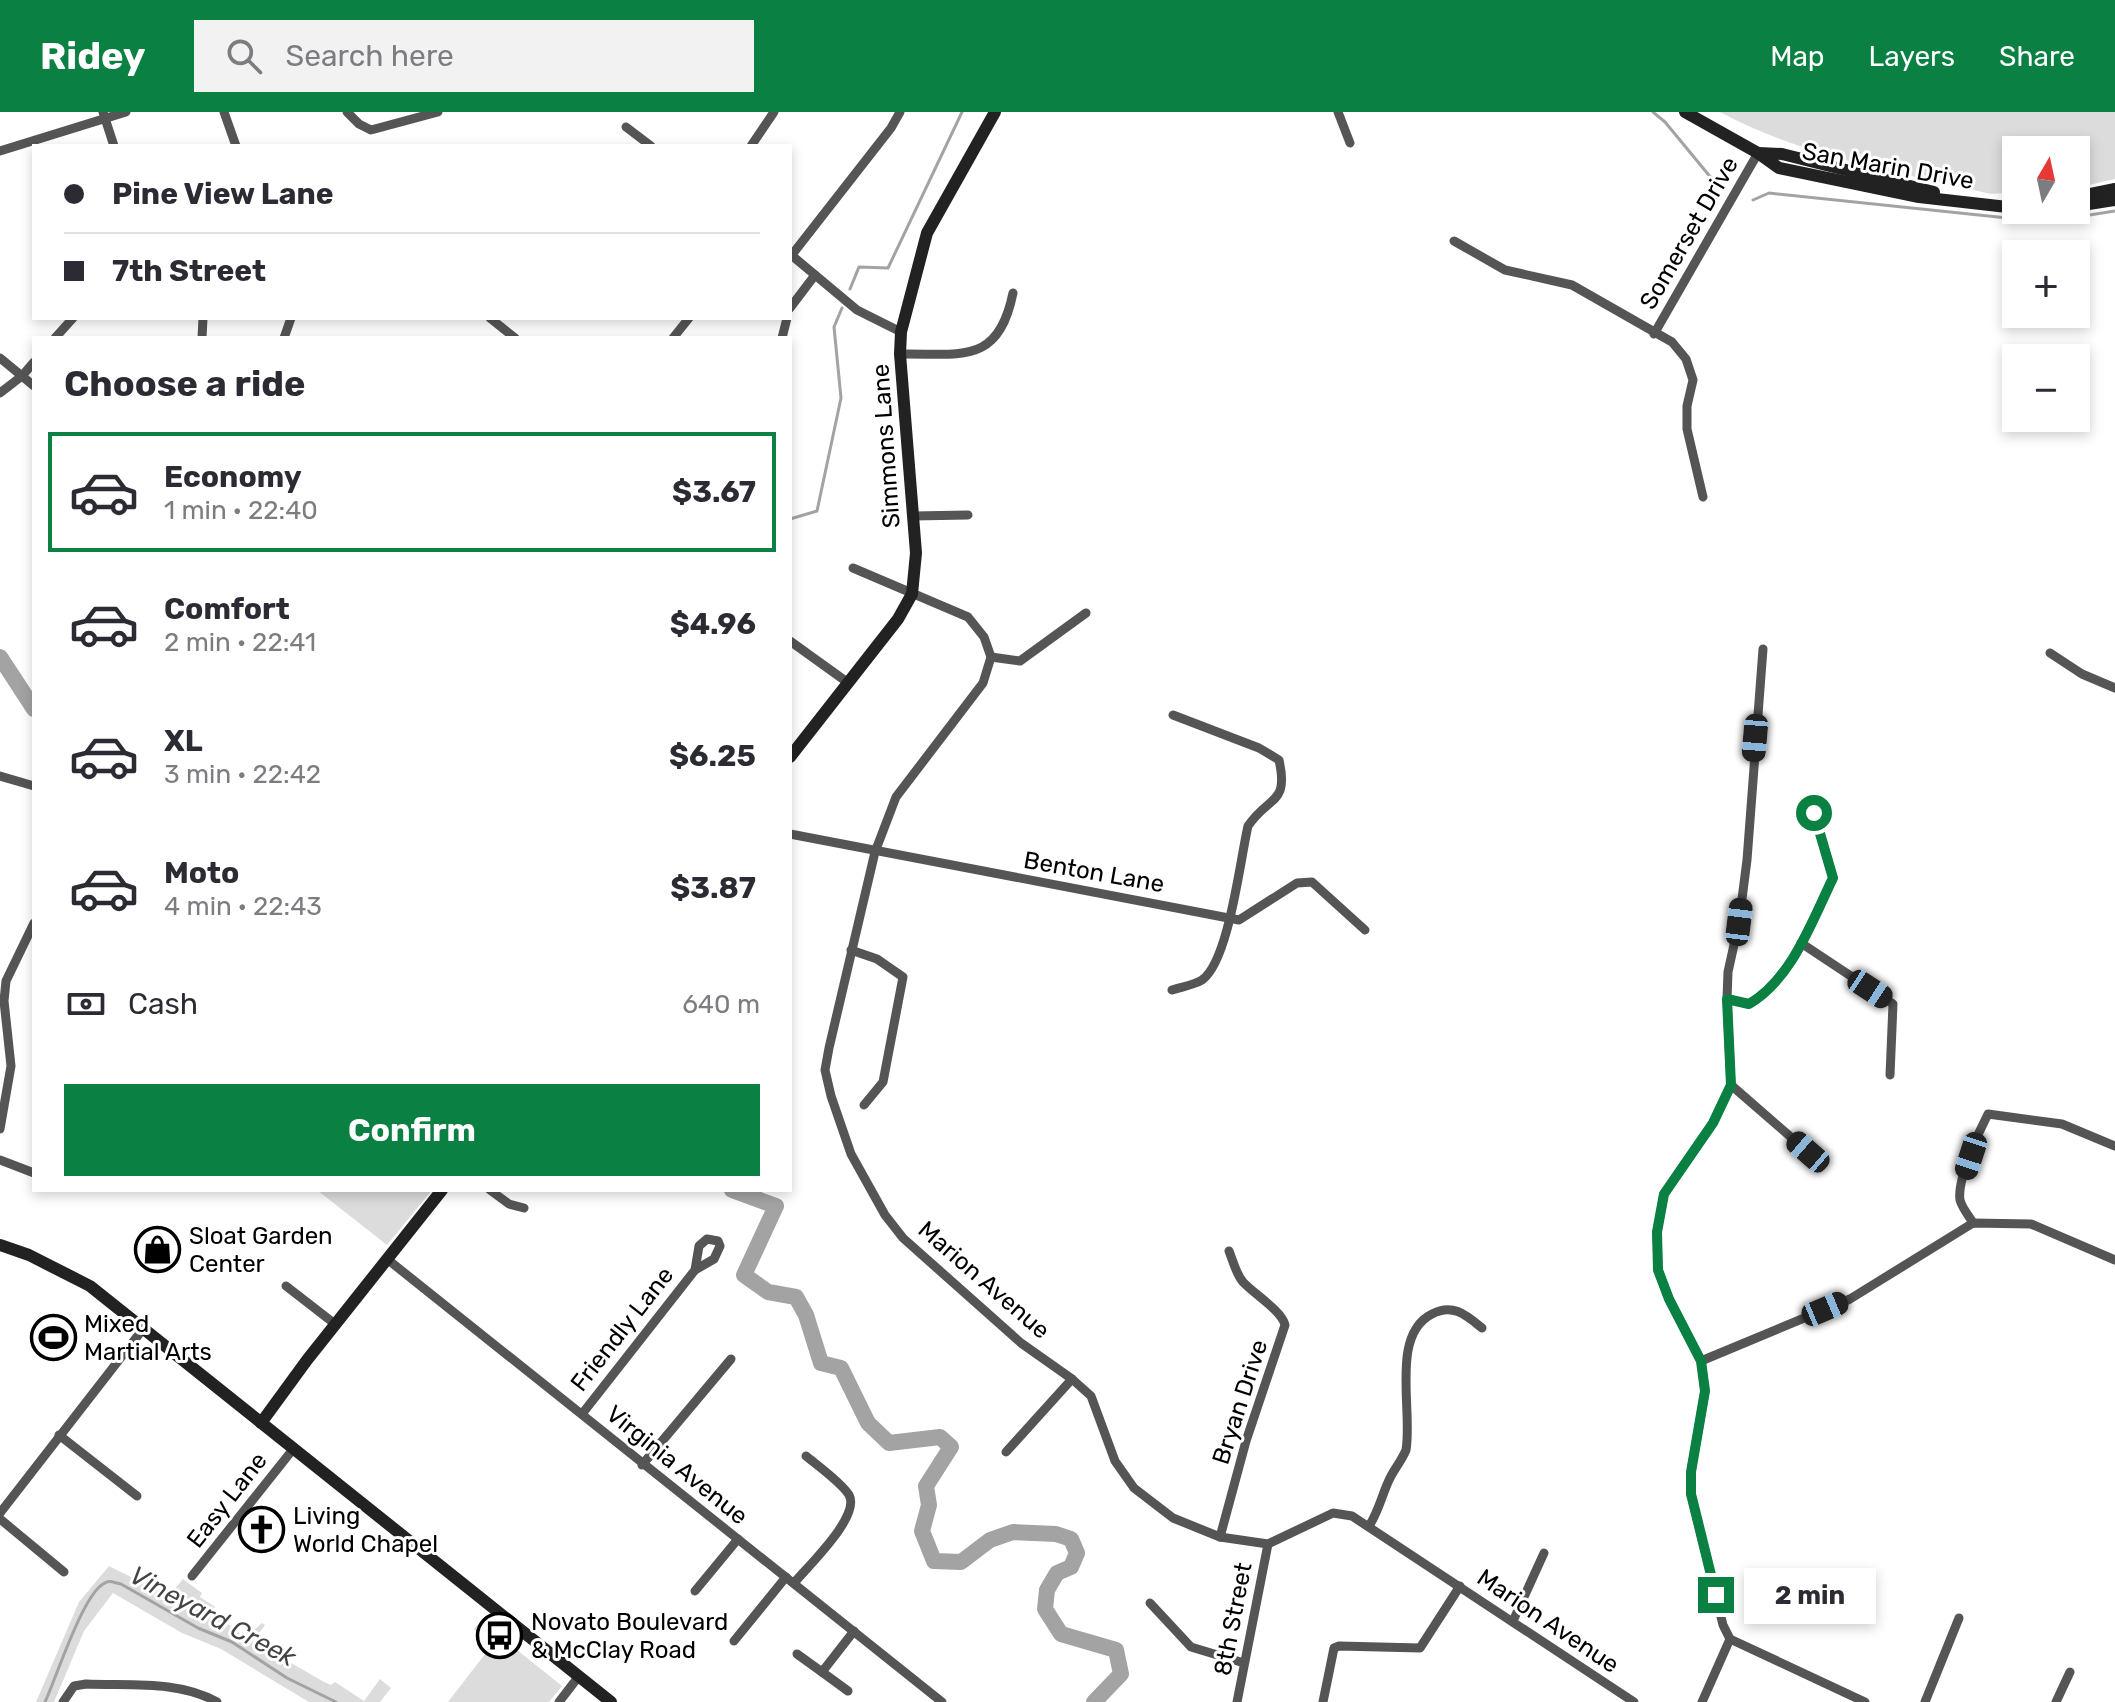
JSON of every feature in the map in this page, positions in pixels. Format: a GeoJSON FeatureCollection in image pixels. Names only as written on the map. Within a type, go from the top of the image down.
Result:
{"type":"FeatureCollection","features":[{"type":"Feature","properties":{"kind":"main road","name":"Simmons Lane"},"geometry":{"type":"LineString","coordinates":[[792,754],[898,619],[912,594],[916,553],[900,354],[901,332],[927,233],[995,112]]}},
{"type":"Feature","properties":{"kind":"main road","name":"San Marin Drive"},"geometry":{"type":"LineString","coordinates":[[1685,112],[1779,168],[1919,197],[2002,206]]}},
{"type":"Feature","properties":{"kind":"main road","name":"San Marin Drive"},"geometry":{"type":"LineString","coordinates":[[1758,153],[1782,154],[1924,190],[2002,200]]}},
{"type":"Feature","properties":{"kind":"main road"},"geometry":{"type":"LineString","coordinates":[[2090,194],[2115,189]]}},
{"type":"Feature","properties":{"kind":"main road"},"geometry":{"type":"LineString","coordinates":[[2090,204],[2115,200]]}},
{"type":"Feature","properties":{"kind":"main road"},"geometry":{"type":"LineString","coordinates":[[261,1423],[440,1192]]}},
{"type":"Feature","properties":{"kind":"main road"},"geometry":{"type":"LineString","coordinates":[[0,1245],[77,1277],[611,1702]]}},
{"type":"Feature","properties":{"kind":"street"},"geometry":{"type":"LineString","coordinates":[[0,151],[104,115],[126,112]]}},
{"type":"Feature","properties":{"kind":"street"},"geometry":{"type":"LineString","coordinates":[[224,112],[235,144]]}},
{"type":"Feature","properties":{"kind":"street"},"geometry":{"type":"LineString","coordinates":[[347,112],[371,130],[438,112]]}},
{"type":"Feature","properties":{"kind":"street"},"geometry":{"type":"LineString","coordinates":[[752,144],[774,112]]}},
{"type":"Feature","properties":{"kind":"street"},"geometry":{"type":"LineString","coordinates":[[792,254],[891,128],[900,112]]}},
{"type":"Feature","properties":{"kind":"street"},"geometry":{"type":"LineString","coordinates":[[1338,112],[1350,143]]}},
{"type":"Feature","properties":{"kind":"street"},"geometry":{"type":"LineString","coordinates":[[104,115],[113,144]]}},
{"type":"Feature","properties":{"kind":"street"},"geometry":{"type":"LineString","coordinates":[[626,127],[648,144]]}},
{"type":"Feature","properties":{"kind":"street","name":"Somerset Drive"},"geometry":{"type":"LineString","coordinates":[[1654,334],[1758,153]]}},
{"type":"Feature","properties":{"kind":"street"},"geometry":{"type":"LineString","coordinates":[[1454,241],[1505,270],[1572,285],[1672,342],[1686,359],[1693,380],[1687,406],[1687,429],[1703,497]]}},
{"type":"Feature","properties":{"kind":"street"},"geometry":{"type":"LineString","coordinates":[[792,256],[857,310],[901,332]]}},
{"type":"Feature","properties":{"kind":"street"},"geometry":{"type":"LineString","coordinates":[[792,305],[815,275]]}},
{"type":"Feature","properties":{"kind":"street"},"geometry":{"type":"LineString","coordinates":[[900,354],[975,352],[993,341],[1009,313],[1013,293]]}},
{"type":"Feature","properties":{"kind":"street"},"geometry":{"type":"LineString","coordinates":[[57,336],[71,320]]}},
{"type":"Feature","properties":{"kind":"street"},"geometry":{"type":"LineString","coordinates":[[492,320],[512,336]]}},
{"type":"Feature","properties":{"kind":"street"},"geometry":{"type":"LineString","coordinates":[[0,358],[32,384]]}},
{"type":"Feature","properties":{"kind":"street"},"geometry":{"type":"LineString","coordinates":[[0,393],[32,364]]}},
{"type":"Feature","properties":{"kind":"street"},"geometry":{"type":"LineString","coordinates":[[913,516],[968,515]]}},
{"type":"Feature","properties":{"kind":"street"},"geometry":{"type":"LineString","coordinates":[[853,568],[968,617],[984,637],[991,657],[1020,661],[1086,613]]}},
{"type":"Feature","properties":{"kind":"street"},"geometry":{"type":"LineString","coordinates":[[792,642],[847,682]]}},
{"type":"Feature","properties":{"kind":"street"},"geometry":{"type":"LineString","coordinates":[[1763,649],[1747,860],[1739,922],[1728,972],[1731,1085],[1713,1123],[1664,1194],[1658,1214],[1658,1270],[1669,1299],[1701,1361],[1705,1391],[1691,1472],[1691,1494],[1723,1625],[1730,1639],[1864,1702]]}},
{"type":"Feature","properties":{"kind":"street"},"geometry":{"type":"LineString","coordinates":[[2050,653],[2082,674],[2115,688]]}},
{"type":"Feature","properties":{"kind":"street","name":"Marion Avenue"},"geometry":{"type":"LineString","coordinates":[[991,657],[983,683],[896,797],[875,852],[825,1070],[851,1154],[885,1215],[903,1238],[1021,1343],[1091,1396],[1115,1461],[1134,1488],[1173,1518],[1220,1537],[1268,1544],[1333,1513],[1352,1516],[1634,1702]]}},
{"type":"Feature","properties":{"kind":"street"},"geometry":{"type":"LineString","coordinates":[[1172,990],[1201,981],[1216,964],[1224,943],[1248,826],[1258,811],[1277,798],[1283,780],[1279,760],[1259,748],[1173,715]]}},
{"type":"Feature","properties":{"kind":"street"},"geometry":{"type":"LineString","coordinates":[[0,776],[32,785]]}},
{"type":"Feature","properties":{"kind":"street"},"geometry":{"type":"LineString","coordinates":[[1727,999],[1749,1004],[1776,982],[1801,943],[1833,878],[1814,813]]}},
{"type":"Feature","properties":{"kind":"street","name":"Benton Lane"},"geometry":{"type":"LineString","coordinates":[[792,834],[1229,917]]}},
{"type":"Feature","properties":{"kind":"street"},"geometry":{"type":"LineString","coordinates":[[1229,917],[1239,920],[1297,883],[1312,882],[1365,930]]}},
{"type":"Feature","properties":{"kind":"street"},"geometry":{"type":"LineString","coordinates":[[0,1129],[11,1066],[4,1001],[6,981],[32,927]]}},
{"type":"Feature","properties":{"kind":"street"},"geometry":{"type":"LineString","coordinates":[[1801,943],[1893,1004],[1890,1075]]}},
{"type":"Feature","properties":{"kind":"street"},"geometry":{"type":"LineString","coordinates":[[851,950],[877,959],[903,977],[883,1082],[864,1105]]}},
{"type":"Feature","properties":{"kind":"street"},"geometry":{"type":"LineString","coordinates":[[1731,1085],[1808,1152]]}},
{"type":"Feature","properties":{"kind":"street"},"geometry":{"type":"LineString","coordinates":[[1973,1223],[1960,1201],[1962,1182],[1979,1130],[1988,1114],[2062,1124],[2115,1146]]}},
{"type":"Feature","properties":{"kind":"street"},"geometry":{"type":"LineString","coordinates":[[0,1160],[32,1172]]}},
{"type":"Feature","properties":{"kind":"street"},"geometry":{"type":"LineString","coordinates":[[493,1192],[509,1204],[524,1208]]}},
{"type":"Feature","properties":{"kind":"street"},"geometry":{"type":"LineString","coordinates":[[1701,1361],[1850,1299],[1973,1223],[2031,1224],[2115,1260]]}},
{"type":"Feature","properties":{"kind":"street","name":"Bryan Drive"},"geometry":{"type":"LineString","coordinates":[[1220,1537],[1246,1441],[1285,1325],[1283,1316],[1240,1279],[1229,1251]]}},
{"type":"Feature","properties":{"kind":"street","name":"Virginia Avenue"},"geometry":{"type":"LineString","coordinates":[[387,1259],[942,1702]]}},
{"type":"Feature","properties":{"kind":"street","name":"Friendly Lane"},"geometry":{"type":"LineString","coordinates":[[582,1414],[695,1270]]}},
{"type":"Feature","properties":{"kind":"street"},"geometry":{"type":"LineString","coordinates":[[286,1286],[335,1324]]}},
{"type":"Feature","properties":{"kind":"street"},"geometry":{"type":"LineString","coordinates":[[1369,1526],[1391,1475],[1406,1450],[1407,1352],[1411,1336],[1427,1316],[1451,1308],[1462,1312],[1482,1328]]}},
{"type":"Feature","properties":{"kind":"street"},"geometry":{"type":"LineString","coordinates":[[64,1572],[0,1516],[143,1329]]}},
{"type":"Feature","properties":{"kind":"street"},"geometry":{"type":"LineString","coordinates":[[642,1465],[731,1359]]}},
{"type":"Feature","properties":{"kind":"street"},"geometry":{"type":"LineString","coordinates":[[1006,1452],[1072,1379]]}},
{"type":"Feature","properties":{"kind":"street"},"geometry":{"type":"LineString","coordinates":[[59,1435],[137,1496]]}},
{"type":"Feature","properties":{"kind":"street","name":"Easy Lane"},"geometry":{"type":"LineString","coordinates":[[192,1576],[294,1448]]}},
{"type":"Feature","properties":{"kind":"street"},"geometry":{"type":"LineString","coordinates":[[734,1641],[846,1522],[851,1509],[849,1495],[806,1456]]}},
{"type":"Feature","properties":{"kind":"street"},"geometry":{"type":"LineString","coordinates":[[695,1591],[738,1539]]}},
{"type":"Feature","properties":{"kind":"street","name":"8th Street"},"geometry":{"type":"LineString","coordinates":[[1237,1702],[1268,1544]]}},
{"type":"Feature","properties":{"kind":"street"},"geometry":{"type":"LineString","coordinates":[[1513,1621],[1544,1553]]}},
{"type":"Feature","properties":{"kind":"street"},"geometry":{"type":"LineString","coordinates":[[1323,1702],[1334,1648],[1420,1648],[1460,1586]]}},
{"type":"Feature","properties":{"kind":"street"},"geometry":{"type":"LineString","coordinates":[[1150,1603],[1191,1647],[1244,1663]]}},
{"type":"Feature","properties":{"kind":"street"},"geometry":{"type":"LineString","coordinates":[[1925,1702],[1959,1618]]}},
{"type":"Feature","properties":{"kind":"street"},"geometry":{"type":"LineString","coordinates":[[822,1672],[854,1631]]}},
{"type":"Feature","properties":{"kind":"street"},"geometry":{"type":"LineString","coordinates":[[1702,1702],[1730,1639]]}},
{"type":"Feature","properties":{"kind":"street"},"geometry":{"type":"LineString","coordinates":[[797,1654],[848,1691]]}},
{"type":"Feature","properties":{"kind":"street"},"geometry":{"type":"LineString","coordinates":[[2056,1702],[2070,1672]]}},
{"type":"Feature","properties":{"kind":"street"},"geometry":{"type":"LineString","coordinates":[[559,1702],[579,1676]]}},
{"type":"Feature","properties":{"kind":"street"},"geometry":{"type":"LineString","coordinates":[[63,1702],[74,1686],[86,1684],[184,1689],[217,1702]]}},
{"type":"Feature","properties":{"kind":"shaded area"},"geometry":{"type":"Polygon","coordinates":[[[1720,112],[2115,112],[2115,179],[2090,185],[2090,136],[2002,136],[2002,193],[1991,194],[1818,152],[1752,128],[1720,112]]]}},
{"type":"Feature","properties":{"kind":"shaded area"},"geometry":{"type":"Polygon","coordinates":[[[320,1192],[430,1192],[387,1245],[320,1192]]]}},
{"type":"Feature","properties":{"kind":"shaded area"},"geometry":{"type":"Polygon","coordinates":[[[109,1566],[169,1596],[183,1579],[202,1593],[200,1597],[215,1607],[213,1611],[245,1638],[262,1623],[265,1625],[253,1641],[324,1682],[331,1685],[335,1682],[364,1701],[380,1679],[391,1688],[380,1702],[309,1702],[221,1649],[182,1633],[113,1593],[84,1631],[54,1702],[36,1702],[79,1602],[109,1566]]]}},
{"type":"Feature","properties":{"kind":"shaded area"},"geometry":{"type":"Polygon","coordinates":[[[481,1621],[562,1686],[549,1702],[448,1702],[492,1645],[474,1629],[481,1621]]]}},
{"type":"Feature","properties":{"kind":"waterway"},"geometry":{"type":"LineString","coordinates":[[850,289],[859,267],[888,268],[962,112]]}},
{"type":"Feature","properties":{"kind":"waterway"},"geometry":{"type":"LineString","coordinates":[[1653,112],[1665,122],[1717,185]]}},
{"type":"Feature","properties":{"kind":"waterway"},"geometry":{"type":"LineString","coordinates":[[1753,200],[1769,193],[2017,219],[2064,219],[2115,211]]}},
{"type":"Feature","properties":{"kind":"waterway"},"geometry":{"type":"LineString","coordinates":[[792,518],[817,511],[841,398],[834,327],[842,308]]}},
{"type":"Feature","properties":{"kind":"waterway"},"geometry":{"type":"LineString","coordinates":[[0,657],[32,706]]}},
{"type":"Feature","properties":{"kind":"waterway"},"geometry":{"type":"LineString","coordinates":[[738,1192],[776,1206],[744,1275],[768,1292],[796,1297],[806,1315],[821,1363],[841,1368],[868,1423],[889,1443],[940,1437],[951,1447],[926,1486],[929,1505],[922,1531],[934,1561],[961,1562],[990,1540],[1013,1532],[1056,1534],[1071,1539],[1077,1553],[1071,1567],[1057,1573],[1047,1590],[1045,1609],[1061,1634],[1116,1650],[1121,1674],[1094,1702]]}},
{"type":"Feature","properties":{"kind":"waterway","name":"Vineyard Creek"},"geometry":{"type":"LineString","coordinates":[[45,1702],[87,1604],[103,1584],[110,1582],[121,1584],[198,1628],[232,1642],[287,1678],[336,1702]]}},
{"type":"Feature","properties":{"kind":"place","name":"Sloat Garden Center"},"geometry":{"type":"Point","coordinates":[158,1250]}},
{"type":"Feature","properties":{"kind":"place","name":"Mixed Martial Arts"},"geometry":{"type":"Point","coordinates":[53,1338]}},
{"type":"Feature","properties":{"kind":"place","name":"Living World Chapel"},"geometry":{"type":"Point","coordinates":[262,1530]}},
{"type":"Feature","properties":{"kind":"place","name":"Novato Boulevard & McClay Road"},"geometry":{"type":"Point","coordinates":[500,1636]}},
{"type":"Feature","properties":{"kind":"route"},"geometry":{"type":"LineString","coordinates":[[1716,1595],[1691,1494],[1691,1472],[1705,1391],[1701,1361],[1669,1299],[1658,1270],[1658,1214],[1664,1194],[1713,1123],[1731,1085],[1727,999],[1749,1004],[1776,982],[1801,943],[1833,878],[1814,813]]}}]}
